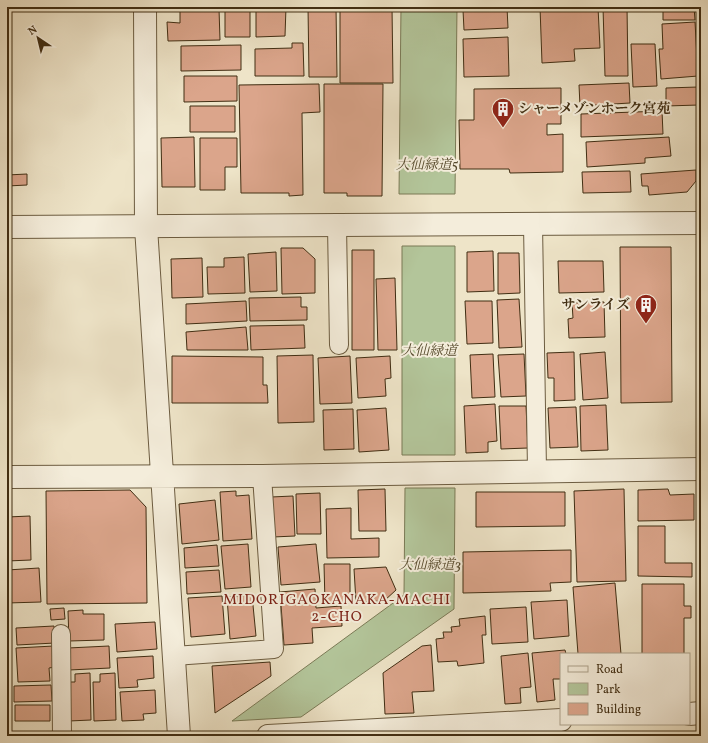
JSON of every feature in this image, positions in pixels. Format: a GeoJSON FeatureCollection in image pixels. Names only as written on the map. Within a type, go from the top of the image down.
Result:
{"type":"FeatureCollection","features":[{"type":"Feature","properties":{"kind":"street"},"geometry":{"type":"LineString","coordinates":[[145,7],[146,227],[180,736]]}},
{"type":"Feature","properties":{"kind":"street"},"geometry":{"type":"LineString","coordinates":[[7,227],[701,223]]}},
{"type":"Feature","properties":{"kind":"street"},"geometry":{"type":"LineString","coordinates":[[7,477],[262,476],[701,468]]}},
{"type":"Feature","properties":{"kind":"street"},"geometry":{"type":"LineString","coordinates":[[690,714],[701,713]]}},
{"type":"Feature","properties":{"kind":"street"},"geometry":{"type":"LineString","coordinates":[[268,736],[560,720]]}},
{"type":"Feature","properties":{"kind":"lane"},"geometry":{"type":"LineString","coordinates":[[533,224],[537,470]]}},
{"type":"Feature","properties":{"kind":"lane"},"geometry":{"type":"LineString","coordinates":[[337,225],[339,345]]}},
{"type":"Feature","properties":{"kind":"lane"},"geometry":{"type":"LineString","coordinates":[[174,656],[274,649],[262,476]]}},
{"type":"Feature","properties":{"kind":"lane"},"geometry":{"type":"LineString","coordinates":[[61,634],[62,736]]}},
{"type":"Feature","properties":{"kind":"green space","name":"大仙緑道5"},"geometry":{"type":"Polygon","coordinates":[[[401,7],[457,7],[455,194],[399,194],[401,7]]]}},
{"type":"Feature","properties":{"kind":"green space","name":"大仙緑道"},"geometry":{"type":"Polygon","coordinates":[[[402,246],[455,246],[455,455],[402,455],[402,246]]]}},
{"type":"Feature","properties":{"kind":"green space","name":"大仙緑道3"},"geometry":{"type":"Polygon","coordinates":[[[405,488],[455,488],[454,609],[301,717],[232,721],[404,595],[405,488]]]}},
{"type":"Feature","properties":{"kind":"building"},"geometry":{"type":"Polygon","coordinates":[[[225,7],[250,7],[250,37],[225,37],[225,7]]]}},
{"type":"Feature","properties":{"kind":"building"},"geometry":{"type":"Polygon","coordinates":[[[256,7],[286,7],[285,36],[256,37],[256,7]]]}},
{"type":"Feature","properties":{"kind":"building"},"geometry":{"type":"Polygon","coordinates":[[[308,7],[336,7],[337,77],[309,77],[308,7]]]}},
{"type":"Feature","properties":{"kind":"building"},"geometry":{"type":"Polygon","coordinates":[[[340,7],[392,7],[393,83],[340,83],[340,7]]]}},
{"type":"Feature","properties":{"kind":"building"},"geometry":{"type":"Polygon","coordinates":[[[471,7],[507,7],[508,28],[464,30],[463,10],[472,9],[471,7]]]}},
{"type":"Feature","properties":{"kind":"building"},"geometry":{"type":"Polygon","coordinates":[[[540,7],[598,7],[600,48],[574,49],[575,61],[542,63],[540,7]]]}},
{"type":"Feature","properties":{"kind":"building"},"geometry":{"type":"Polygon","coordinates":[[[603,7],[627,7],[628,76],[605,76],[603,7]]]}},
{"type":"Feature","properties":{"kind":"building"},"geometry":{"type":"Polygon","coordinates":[[[663,7],[694,7],[695,20],[663,20],[663,7]]]}},
{"type":"Feature","properties":{"kind":"building"},"geometry":{"type":"Polygon","coordinates":[[[219,9],[220,40],[168,41],[167,22],[180,23],[180,11],[219,9]]]}},
{"type":"Feature","properties":{"kind":"building"},"geometry":{"type":"Polygon","coordinates":[[[695,22],[698,76],[661,79],[659,49],[663,49],[662,24],[695,22]]]}},
{"type":"Feature","properties":{"kind":"building"},"geometry":{"type":"Polygon","coordinates":[[[508,37],[509,76],[464,77],[463,39],[508,37]]]}},
{"type":"Feature","properties":{"kind":"building"},"geometry":{"type":"Polygon","coordinates":[[[292,43],[303,43],[304,76],[255,76],[255,49],[292,48],[292,43]]]}},
{"type":"Feature","properties":{"kind":"building"},"geometry":{"type":"Polygon","coordinates":[[[631,44],[655,44],[657,86],[633,87],[631,44]]]}},
{"type":"Feature","properties":{"kind":"building"},"geometry":{"type":"Polygon","coordinates":[[[241,45],[241,70],[181,71],[181,46],[241,45]]]}},
{"type":"Feature","properties":{"kind":"building"},"geometry":{"type":"Polygon","coordinates":[[[184,76],[237,76],[237,101],[184,102],[184,76]]]}},
{"type":"Feature","properties":{"kind":"building"},"geometry":{"type":"Polygon","coordinates":[[[629,83],[630,103],[580,106],[579,85],[629,83]]]}},
{"type":"Feature","properties":{"kind":"building"},"geometry":{"type":"Polygon","coordinates":[[[319,84],[320,112],[302,113],[303,195],[289,196],[289,193],[241,193],[239,85],[319,84]]]}},
{"type":"Feature","properties":{"kind":"building"},"geometry":{"type":"Polygon","coordinates":[[[324,84],[383,84],[382,196],[347,196],[347,193],[324,193],[324,84]]]}},
{"type":"Feature","properties":{"kind":"building"},"geometry":{"type":"Polygon","coordinates":[[[698,87],[699,105],[666,106],[666,88],[698,87]]]}},
{"type":"Feature","properties":{"kind":"building","name":"シャーメゾンホーク宮苑"},"geometry":{"type":"Polygon","coordinates":[[[561,88],[561,124],[547,124],[547,135],[563,134],[563,172],[510,173],[509,169],[460,169],[459,120],[474,120],[474,89],[561,88]]]}},
{"type":"Feature","properties":{"kind":"building"},"geometry":{"type":"Polygon","coordinates":[[[190,106],[235,106],[235,132],[190,132],[190,106]]]}},
{"type":"Feature","properties":{"kind":"building"},"geometry":{"type":"Polygon","coordinates":[[[662,111],[663,134],[581,137],[581,114],[662,111]]]}},
{"type":"Feature","properties":{"kind":"building"},"geometry":{"type":"Polygon","coordinates":[[[194,137],[195,187],[162,187],[161,138],[194,137]]]}},
{"type":"Feature","properties":{"kind":"building"},"geometry":{"type":"Polygon","coordinates":[[[669,137],[671,156],[645,158],[645,163],[587,167],[586,142],[669,137]]]}},
{"type":"Feature","properties":{"kind":"building"},"geometry":{"type":"Polygon","coordinates":[[[200,138],[237,138],[237,167],[225,167],[225,190],[200,190],[200,138]]]}},
{"type":"Feature","properties":{"kind":"building"},"geometry":{"type":"Polygon","coordinates":[[[696,170],[696,181],[687,192],[649,195],[648,186],[642,186],[641,174],[696,170]]]}},
{"type":"Feature","properties":{"kind":"building"},"geometry":{"type":"Polygon","coordinates":[[[630,171],[631,192],[583,193],[582,172],[630,171]]]}},
{"type":"Feature","properties":{"kind":"building"},"geometry":{"type":"Polygon","coordinates":[[[27,174],[27,185],[7,186],[7,175],[27,174]]]}},
{"type":"Feature","properties":{"kind":"building","name":"サンライズ"},"geometry":{"type":"Polygon","coordinates":[[[620,247],[671,247],[672,402],[621,403],[620,247]]]}},
{"type":"Feature","properties":{"kind":"building"},"geometry":{"type":"Polygon","coordinates":[[[281,248],[303,248],[315,259],[315,293],[282,294],[281,248]]]}},
{"type":"Feature","properties":{"kind":"building"},"geometry":{"type":"Polygon","coordinates":[[[352,250],[374,250],[374,350],[352,350],[352,250]]]}},
{"type":"Feature","properties":{"kind":"building"},"geometry":{"type":"Polygon","coordinates":[[[493,251],[494,291],[467,292],[467,252],[493,251]]]}},
{"type":"Feature","properties":{"kind":"building"},"geometry":{"type":"Polygon","coordinates":[[[276,252],[277,291],[250,292],[248,254],[276,252]]]}},
{"type":"Feature","properties":{"kind":"building"},"geometry":{"type":"Polygon","coordinates":[[[498,253],[519,253],[520,293],[498,294],[498,253]]]}},
{"type":"Feature","properties":{"kind":"building"},"geometry":{"type":"Polygon","coordinates":[[[244,257],[245,293],[208,294],[207,267],[224,267],[224,258],[244,257]]]}},
{"type":"Feature","properties":{"kind":"building"},"geometry":{"type":"Polygon","coordinates":[[[202,258],[203,297],[172,298],[171,259],[202,258]]]}},
{"type":"Feature","properties":{"kind":"building"},"geometry":{"type":"Polygon","coordinates":[[[558,261],[603,261],[604,292],[559,293],[558,261]]]}},
{"type":"Feature","properties":{"kind":"building"},"geometry":{"type":"Polygon","coordinates":[[[395,278],[397,350],[378,350],[376,279],[395,278]]]}},
{"type":"Feature","properties":{"kind":"building"},"geometry":{"type":"Polygon","coordinates":[[[301,297],[301,307],[307,307],[307,320],[250,321],[249,298],[301,297]]]}},
{"type":"Feature","properties":{"kind":"building"},"geometry":{"type":"Polygon","coordinates":[[[519,299],[522,347],[499,348],[497,300],[519,299]]]}},
{"type":"Feature","properties":{"kind":"building"},"geometry":{"type":"Polygon","coordinates":[[[246,301],[247,321],[186,324],[186,304],[246,301]]]}},
{"type":"Feature","properties":{"kind":"building"},"geometry":{"type":"Polygon","coordinates":[[[465,301],[492,301],[493,343],[467,344],[465,301]]]}},
{"type":"Feature","properties":{"kind":"building"},"geometry":{"type":"Polygon","coordinates":[[[604,302],[605,337],[569,338],[568,319],[573,318],[572,303],[604,302]]]}},
{"type":"Feature","properties":{"kind":"building"},"geometry":{"type":"Polygon","coordinates":[[[304,325],[305,348],[251,350],[250,326],[304,325]]]}},
{"type":"Feature","properties":{"kind":"building"},"geometry":{"type":"Polygon","coordinates":[[[246,327],[248,350],[187,350],[186,332],[246,327]]]}},
{"type":"Feature","properties":{"kind":"building"},"geometry":{"type":"Polygon","coordinates":[[[574,352],[575,400],[554,401],[554,378],[548,378],[547,353],[574,352]]]}},
{"type":"Feature","properties":{"kind":"building"},"geometry":{"type":"Polygon","coordinates":[[[605,352],[608,398],[583,400],[580,354],[605,352]]]}},
{"type":"Feature","properties":{"kind":"building"},"geometry":{"type":"Polygon","coordinates":[[[493,354],[495,397],[472,398],[470,355],[493,354]]]}},
{"type":"Feature","properties":{"kind":"building"},"geometry":{"type":"Polygon","coordinates":[[[524,354],[526,396],[501,397],[498,355],[524,354]]]}},
{"type":"Feature","properties":{"kind":"building"},"geometry":{"type":"Polygon","coordinates":[[[313,355],[314,422],[278,423],[277,356],[313,355]]]}},
{"type":"Feature","properties":{"kind":"building"},"geometry":{"type":"Polygon","coordinates":[[[172,356],[263,357],[263,385],[267,385],[268,403],[172,403],[172,356]]]}},
{"type":"Feature","properties":{"kind":"building"},"geometry":{"type":"Polygon","coordinates":[[[350,356],[352,403],[320,404],[318,358],[350,356]]]}},
{"type":"Feature","properties":{"kind":"building"},"geometry":{"type":"Polygon","coordinates":[[[390,356],[391,378],[385,379],[386,396],[358,398],[356,358],[390,356]]]}},
{"type":"Feature","properties":{"kind":"building"},"geometry":{"type":"Polygon","coordinates":[[[495,404],[497,441],[488,442],[488,452],[466,453],[464,406],[495,404]]]}},
{"type":"Feature","properties":{"kind":"building"},"geometry":{"type":"Polygon","coordinates":[[[606,405],[608,450],[581,451],[580,406],[606,405]]]}},
{"type":"Feature","properties":{"kind":"building"},"geometry":{"type":"Polygon","coordinates":[[[499,406],[526,406],[528,448],[501,449],[499,406]]]}},
{"type":"Feature","properties":{"kind":"building"},"geometry":{"type":"Polygon","coordinates":[[[576,407],[578,447],[550,448],[548,408],[576,407]]]}},
{"type":"Feature","properties":{"kind":"building"},"geometry":{"type":"Polygon","coordinates":[[[386,408],[389,450],[359,452],[357,410],[386,408]]]}},
{"type":"Feature","properties":{"kind":"building"},"geometry":{"type":"Polygon","coordinates":[[[353,409],[354,449],[324,450],[323,410],[353,409]]]}},
{"type":"Feature","properties":{"kind":"building"},"geometry":{"type":"Polygon","coordinates":[[[385,489],[386,531],[359,531],[358,490],[385,489]]]}},
{"type":"Feature","properties":{"kind":"building"},"geometry":{"type":"Polygon","coordinates":[[[624,489],[626,581],[577,582],[574,491],[624,489]]]}},
{"type":"Feature","properties":{"kind":"building"},"geometry":{"type":"Polygon","coordinates":[[[668,489],[670,495],[694,494],[694,520],[638,521],[638,490],[668,489]]]}},
{"type":"Feature","properties":{"kind":"building"},"geometry":{"type":"Polygon","coordinates":[[[130,490],[146,507],[147,603],[47,604],[46,491],[130,490]]]}},
{"type":"Feature","properties":{"kind":"building"},"geometry":{"type":"Polygon","coordinates":[[[236,491],[236,496],[249,495],[252,539],[223,541],[220,492],[236,491]]]}},
{"type":"Feature","properties":{"kind":"building"},"geometry":{"type":"Polygon","coordinates":[[[476,492],[565,492],[565,526],[476,527],[476,492]]]}},
{"type":"Feature","properties":{"kind":"building"},"geometry":{"type":"Polygon","coordinates":[[[320,493],[321,534],[297,534],[296,494],[320,493]]]}},
{"type":"Feature","properties":{"kind":"building"},"geometry":{"type":"Polygon","coordinates":[[[293,496],[295,536],[273,537],[271,497],[293,496]]]}},
{"type":"Feature","properties":{"kind":"building"},"geometry":{"type":"Polygon","coordinates":[[[215,500],[219,540],[182,544],[179,504],[215,500]]]}},
{"type":"Feature","properties":{"kind":"building"},"geometry":{"type":"Polygon","coordinates":[[[351,508],[351,539],[379,538],[379,557],[327,558],[326,509],[351,508]]]}},
{"type":"Feature","properties":{"kind":"building"},"geometry":{"type":"Polygon","coordinates":[[[30,516],[31,560],[7,561],[7,517],[30,516]]]}},
{"type":"Feature","properties":{"kind":"building"},"geometry":{"type":"Polygon","coordinates":[[[638,526],[665,526],[665,563],[692,563],[692,577],[638,576],[638,526]]]}},
{"type":"Feature","properties":{"kind":"building"},"geometry":{"type":"Polygon","coordinates":[[[248,544],[251,587],[225,589],[221,546],[248,544]]]}},
{"type":"Feature","properties":{"kind":"building"},"geometry":{"type":"Polygon","coordinates":[[[316,544],[320,582],[281,585],[278,547],[316,544]]]}},
{"type":"Feature","properties":{"kind":"building"},"geometry":{"type":"Polygon","coordinates":[[[217,545],[219,566],[185,568],[184,548],[217,545]]]}},
{"type":"Feature","properties":{"kind":"building"},"geometry":{"type":"Polygon","coordinates":[[[571,550],[571,582],[550,583],[551,591],[463,593],[463,552],[571,550]]]}},
{"type":"Feature","properties":{"kind":"building"},"geometry":{"type":"Polygon","coordinates":[[[324,564],[350,564],[350,603],[325,603],[324,564]]]}},
{"type":"Feature","properties":{"kind":"building"},"geometry":{"type":"Polygon","coordinates":[[[386,567],[396,590],[384,601],[356,602],[354,569],[386,567]]]}},
{"type":"Feature","properties":{"kind":"building"},"geometry":{"type":"Polygon","coordinates":[[[39,568],[41,602],[7,603],[7,570],[39,568]]]}},
{"type":"Feature","properties":{"kind":"building"},"geometry":{"type":"Polygon","coordinates":[[[219,570],[221,592],[187,594],[186,572],[219,570]]]}},
{"type":"Feature","properties":{"kind":"building"},"geometry":{"type":"Polygon","coordinates":[[[615,583],[621,653],[578,653],[573,587],[615,583]]]}},
{"type":"Feature","properties":{"kind":"building"},"geometry":{"type":"Polygon","coordinates":[[[642,584],[684,584],[684,606],[691,606],[691,618],[684,618],[684,653],[642,653],[642,584]]]}},
{"type":"Feature","properties":{"kind":"building"},"geometry":{"type":"Polygon","coordinates":[[[315,589],[316,608],[341,606],[342,626],[312,628],[313,643],[284,645],[280,592],[315,589]]]}},
{"type":"Feature","properties":{"kind":"building"},"geometry":{"type":"Polygon","coordinates":[[[252,595],[256,636],[230,639],[227,597],[252,595]]]}},
{"type":"Feature","properties":{"kind":"building"},"geometry":{"type":"Polygon","coordinates":[[[222,596],[225,634],[191,637],[188,598],[222,596]]]}},
{"type":"Feature","properties":{"kind":"building"},"geometry":{"type":"Polygon","coordinates":[[[567,600],[569,636],[534,639],[531,602],[567,600]]]}},
{"type":"Feature","properties":{"kind":"building"},"geometry":{"type":"Polygon","coordinates":[[[526,607],[528,642],[492,644],[490,609],[526,607]]]}},
{"type":"Feature","properties":{"kind":"building"},"geometry":{"type":"Polygon","coordinates":[[[64,608],[65,619],[51,620],[50,609],[64,608]]]}},
{"type":"Feature","properties":{"kind":"building"},"geometry":{"type":"Polygon","coordinates":[[[83,610],[83,614],[104,614],[104,640],[69,641],[68,611],[83,610]]]}},
{"type":"Feature","properties":{"kind":"building"},"geometry":{"type":"Polygon","coordinates":[[[485,616],[486,635],[482,635],[484,663],[458,666],[457,661],[438,662],[436,639],[444,638],[443,632],[452,632],[451,627],[460,626],[459,619],[485,616]]]}},
{"type":"Feature","properties":{"kind":"building"},"geometry":{"type":"Polygon","coordinates":[[[155,622],[157,649],[117,652],[115,624],[155,622]]]}},
{"type":"Feature","properties":{"kind":"building"},"geometry":{"type":"Polygon","coordinates":[[[54,626],[55,643],[17,645],[16,628],[54,626]]]}},
{"type":"Feature","properties":{"kind":"building"},"geometry":{"type":"Polygon","coordinates":[[[431,645],[434,691],[412,692],[414,713],[385,714],[383,673],[422,646],[431,645]]]}},
{"type":"Feature","properties":{"kind":"building"},"geometry":{"type":"Polygon","coordinates":[[[54,646],[55,667],[49,668],[50,681],[18,682],[16,648],[54,646]]]}},
{"type":"Feature","properties":{"kind":"building"},"geometry":{"type":"Polygon","coordinates":[[[109,646],[110,668],[69,670],[68,648],[109,646]]]}},
{"type":"Feature","properties":{"kind":"building"},"geometry":{"type":"Polygon","coordinates":[[[565,650],[566,653],[560,653],[560,679],[553,679],[555,700],[537,702],[532,653],[565,650]]]}},
{"type":"Feature","properties":{"kind":"building"},"geometry":{"type":"Polygon","coordinates":[[[528,653],[531,687],[520,688],[521,703],[505,704],[501,656],[528,653]]]}},
{"type":"Feature","properties":{"kind":"building"},"geometry":{"type":"Polygon","coordinates":[[[153,656],[154,678],[137,680],[138,687],[119,688],[117,658],[153,656]]]}},
{"type":"Feature","properties":{"kind":"building"},"geometry":{"type":"Polygon","coordinates":[[[270,662],[271,676],[215,713],[212,666],[270,662]]]}},
{"type":"Feature","properties":{"kind":"building"},"geometry":{"type":"Polygon","coordinates":[[[90,673],[91,720],[69,721],[68,682],[75,682],[75,674],[90,673]]]}},
{"type":"Feature","properties":{"kind":"building"},"geometry":{"type":"Polygon","coordinates":[[[115,673],[116,720],[94,721],[93,682],[100,682],[100,674],[115,673]]]}},
{"type":"Feature","properties":{"kind":"building"},"geometry":{"type":"Polygon","coordinates":[[[51,685],[52,701],[14,702],[14,686],[51,685]]]}},
{"type":"Feature","properties":{"kind":"building"},"geometry":{"type":"Polygon","coordinates":[[[155,690],[156,713],[143,714],[144,720],[122,721],[120,692],[155,690]]]}},
{"type":"Feature","properties":{"kind":"building"},"geometry":{"type":"Polygon","coordinates":[[[15,705],[50,705],[50,721],[15,721],[15,705]]]}},
{"type":"Feature","properties":{"kind":"place","name":"シャーメゾンホーク宮苑"},"geometry":{"type":"Point","coordinates":[503,128]}},
{"type":"Feature","properties":{"kind":"place","name":"サンライズ"},"geometry":{"type":"Point","coordinates":[646,324]}},
{"type":"Feature","properties":{"kind":"district","name":"MIDORIGAOKANAKA-MACHI 2-CHO"},"geometry":{"type":"Point","coordinates":[337,608]}}]}
